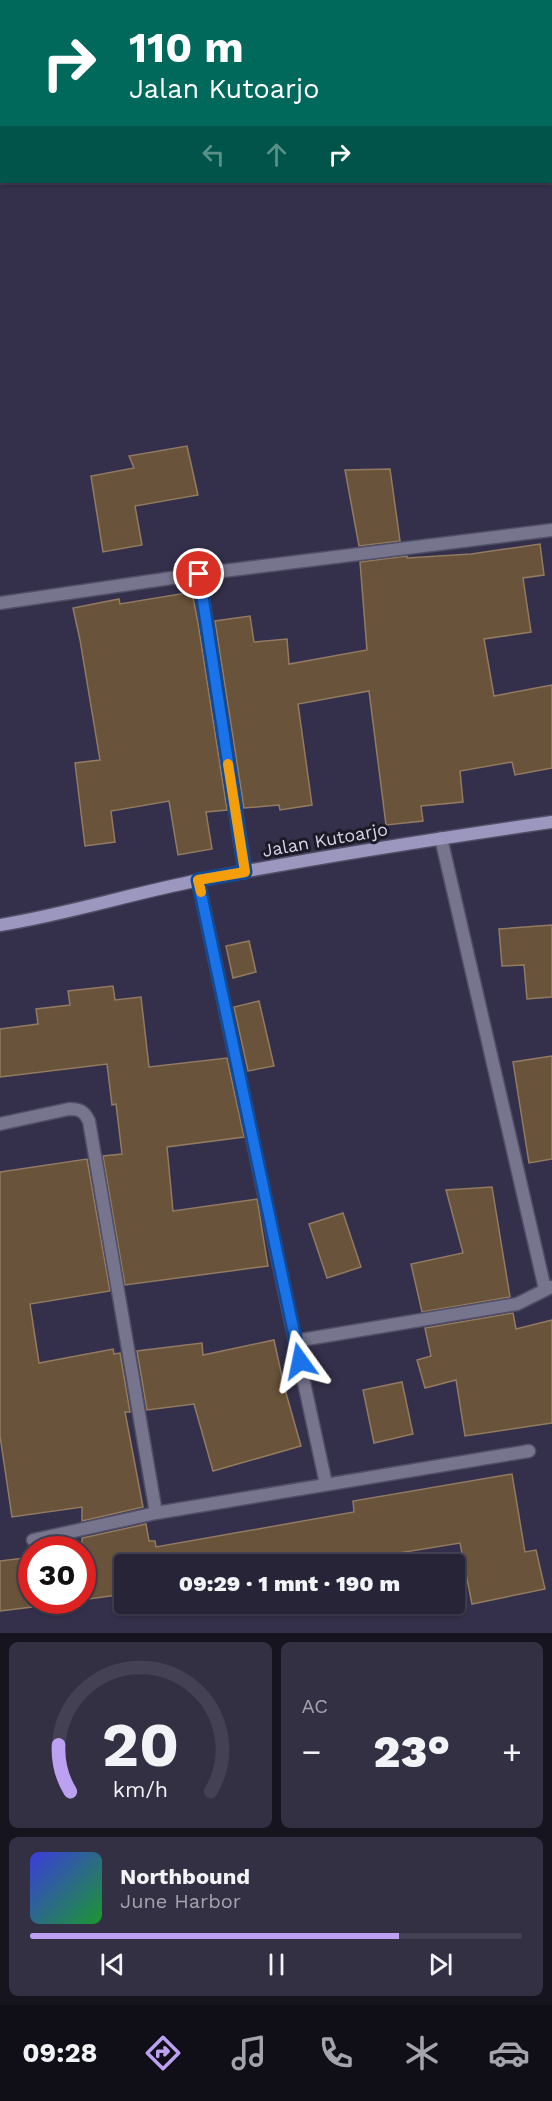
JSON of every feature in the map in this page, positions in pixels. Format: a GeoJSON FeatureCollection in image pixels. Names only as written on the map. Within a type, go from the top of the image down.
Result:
{"type":"FeatureCollection","features":[{"type":"Feature","properties":{"kind":"main road","name":"Jalan Kutoarjo"},"geometry":{"type":"LineString","coordinates":[[0,925],[44,918],[198,880],[441,838],[552,822]]}},
{"type":"Feature","properties":{"kind":"street"},"geometry":{"type":"LineString","coordinates":[[0,603],[199,574],[552,530]]}},
{"type":"Feature","properties":{"kind":"street"},"geometry":{"type":"LineString","coordinates":[[199,574],[245,872]]}},
{"type":"Feature","properties":{"kind":"street"},"geometry":{"type":"LineString","coordinates":[[295,1341],[517,1304],[549,1288],[441,838]]}},
{"type":"Feature","properties":{"kind":"street"},"geometry":{"type":"LineString","coordinates":[[198,880],[326,1484]]}},
{"type":"Feature","properties":{"kind":"street"},"geometry":{"type":"LineString","coordinates":[[0,1124],[69,1108],[79,1109],[85,1113],[89,1121],[156,1513]]}},
{"type":"Feature","properties":{"kind":"street"},"geometry":{"type":"LineString","coordinates":[[51,1536],[156,1513],[529,1451]]}},
{"type":"Feature","properties":{"kind":"building"},"geometry":{"type":"Polygon","coordinates":[[[187,446],[198,495],[135,506],[142,545],[103,552],[91,476],[134,468],[129,456],[187,446]]]}},
{"type":"Feature","properties":{"kind":"building"},"geometry":{"type":"Polygon","coordinates":[[[390,469],[400,541],[359,546],[345,470],[390,469]]]}},
{"type":"Feature","properties":{"kind":"building"},"geometry":{"type":"Polygon","coordinates":[[[540,544],[544,575],[523,578],[531,632],[484,639],[494,696],[552,685],[552,768],[515,775],[512,762],[460,771],[463,802],[421,806],[423,821],[386,825],[369,691],[298,704],[312,805],[280,810],[279,805],[244,808],[215,621],[250,616],[254,642],[287,639],[289,664],[367,650],[360,562],[407,556],[407,558],[471,554],[540,544]]]}},
{"type":"Feature","properties":{"kind":"building"},"geometry":{"type":"Polygon","coordinates":[[[192,592],[227,810],[206,812],[212,849],[178,855],[169,801],[111,811],[115,842],[85,846],[75,763],[100,760],[73,608],[119,599],[120,604],[192,592]]]}},
{"type":"Feature","properties":{"kind":"building"},"geometry":{"type":"Polygon","coordinates":[[[552,925],[552,997],[527,999],[524,965],[502,966],[499,929],[552,925]]]}},
{"type":"Feature","properties":{"kind":"building"},"geometry":{"type":"Polygon","coordinates":[[[249,941],[256,972],[233,978],[226,946],[249,941]]]}},
{"type":"Feature","properties":{"kind":"building"},"geometry":{"type":"Polygon","coordinates":[[[113,986],[115,1000],[141,997],[149,1067],[227,1058],[244,1137],[167,1147],[173,1211],[257,1199],[268,1266],[125,1285],[103,1156],[122,1154],[116,1104],[112,1105],[107,1064],[0,1077],[0,1029],[38,1024],[36,1009],[70,1005],[68,991],[113,986]]]}},
{"type":"Feature","properties":{"kind":"building"},"geometry":{"type":"Polygon","coordinates":[[[259,1001],[274,1066],[248,1071],[234,1007],[259,1001]]]}},
{"type":"Feature","properties":{"kind":"building"},"geometry":{"type":"Polygon","coordinates":[[[552,1056],[552,1159],[529,1163],[513,1062],[552,1056]]]}},
{"type":"Feature","properties":{"kind":"building"},"geometry":{"type":"Polygon","coordinates":[[[87,1159],[110,1291],[30,1304],[39,1363],[113,1349],[114,1354],[120,1353],[130,1412],[125,1412],[143,1507],[82,1521],[82,1507],[12,1517],[0,1436],[0,1172],[87,1159]]]}},
{"type":"Feature","properties":{"kind":"building"},"geometry":{"type":"Polygon","coordinates":[[[492,1187],[510,1297],[422,1312],[411,1264],[463,1253],[446,1190],[492,1187]]]}},
{"type":"Feature","properties":{"kind":"building"},"geometry":{"type":"Polygon","coordinates":[[[343,1213],[361,1267],[327,1278],[309,1224],[343,1213]]]}},
{"type":"Feature","properties":{"kind":"building"},"geometry":{"type":"Polygon","coordinates":[[[513,1313],[516,1329],[552,1320],[552,1423],[465,1436],[456,1380],[425,1388],[417,1360],[431,1356],[425,1328],[513,1313]]]}},
{"type":"Feature","properties":{"kind":"building"},"geometry":{"type":"Polygon","coordinates":[[[274,1340],[301,1446],[213,1471],[194,1404],[147,1410],[137,1351],[202,1343],[203,1355],[274,1340]]]}},
{"type":"Feature","properties":{"kind":"building"},"geometry":{"type":"Polygon","coordinates":[[[402,1382],[413,1434],[374,1443],[363,1390],[402,1382]]]}},
{"type":"Feature","properties":{"kind":"building"},"geometry":{"type":"Polygon","coordinates":[[[512,1474],[525,1552],[536,1550],[545,1589],[472,1604],[465,1568],[465,1554],[462,1554],[460,1543],[393,1554],[114,1554],[114,1595],[96,1598],[96,1536],[91,1536],[146,1524],[149,1541],[155,1541],[156,1547],[354,1512],[353,1501],[512,1474]]]}},
{"type":"Feature","properties":{"kind":"building"},"geometry":{"type":"Polygon","coordinates":[[[18,1559],[18,1609],[0,1611],[0,1561],[18,1559]]]}},
{"type":"Feature","properties":{"kind":"slow traffic"},"geometry":{"type":"LineString","coordinates":[[201,892],[198,880],[245,872],[228,764]]}},
{"type":"Feature","properties":{"kind":"route"},"geometry":{"type":"LineString","coordinates":[[199,574],[245,872],[198,880],[300,1361]]}}]}
